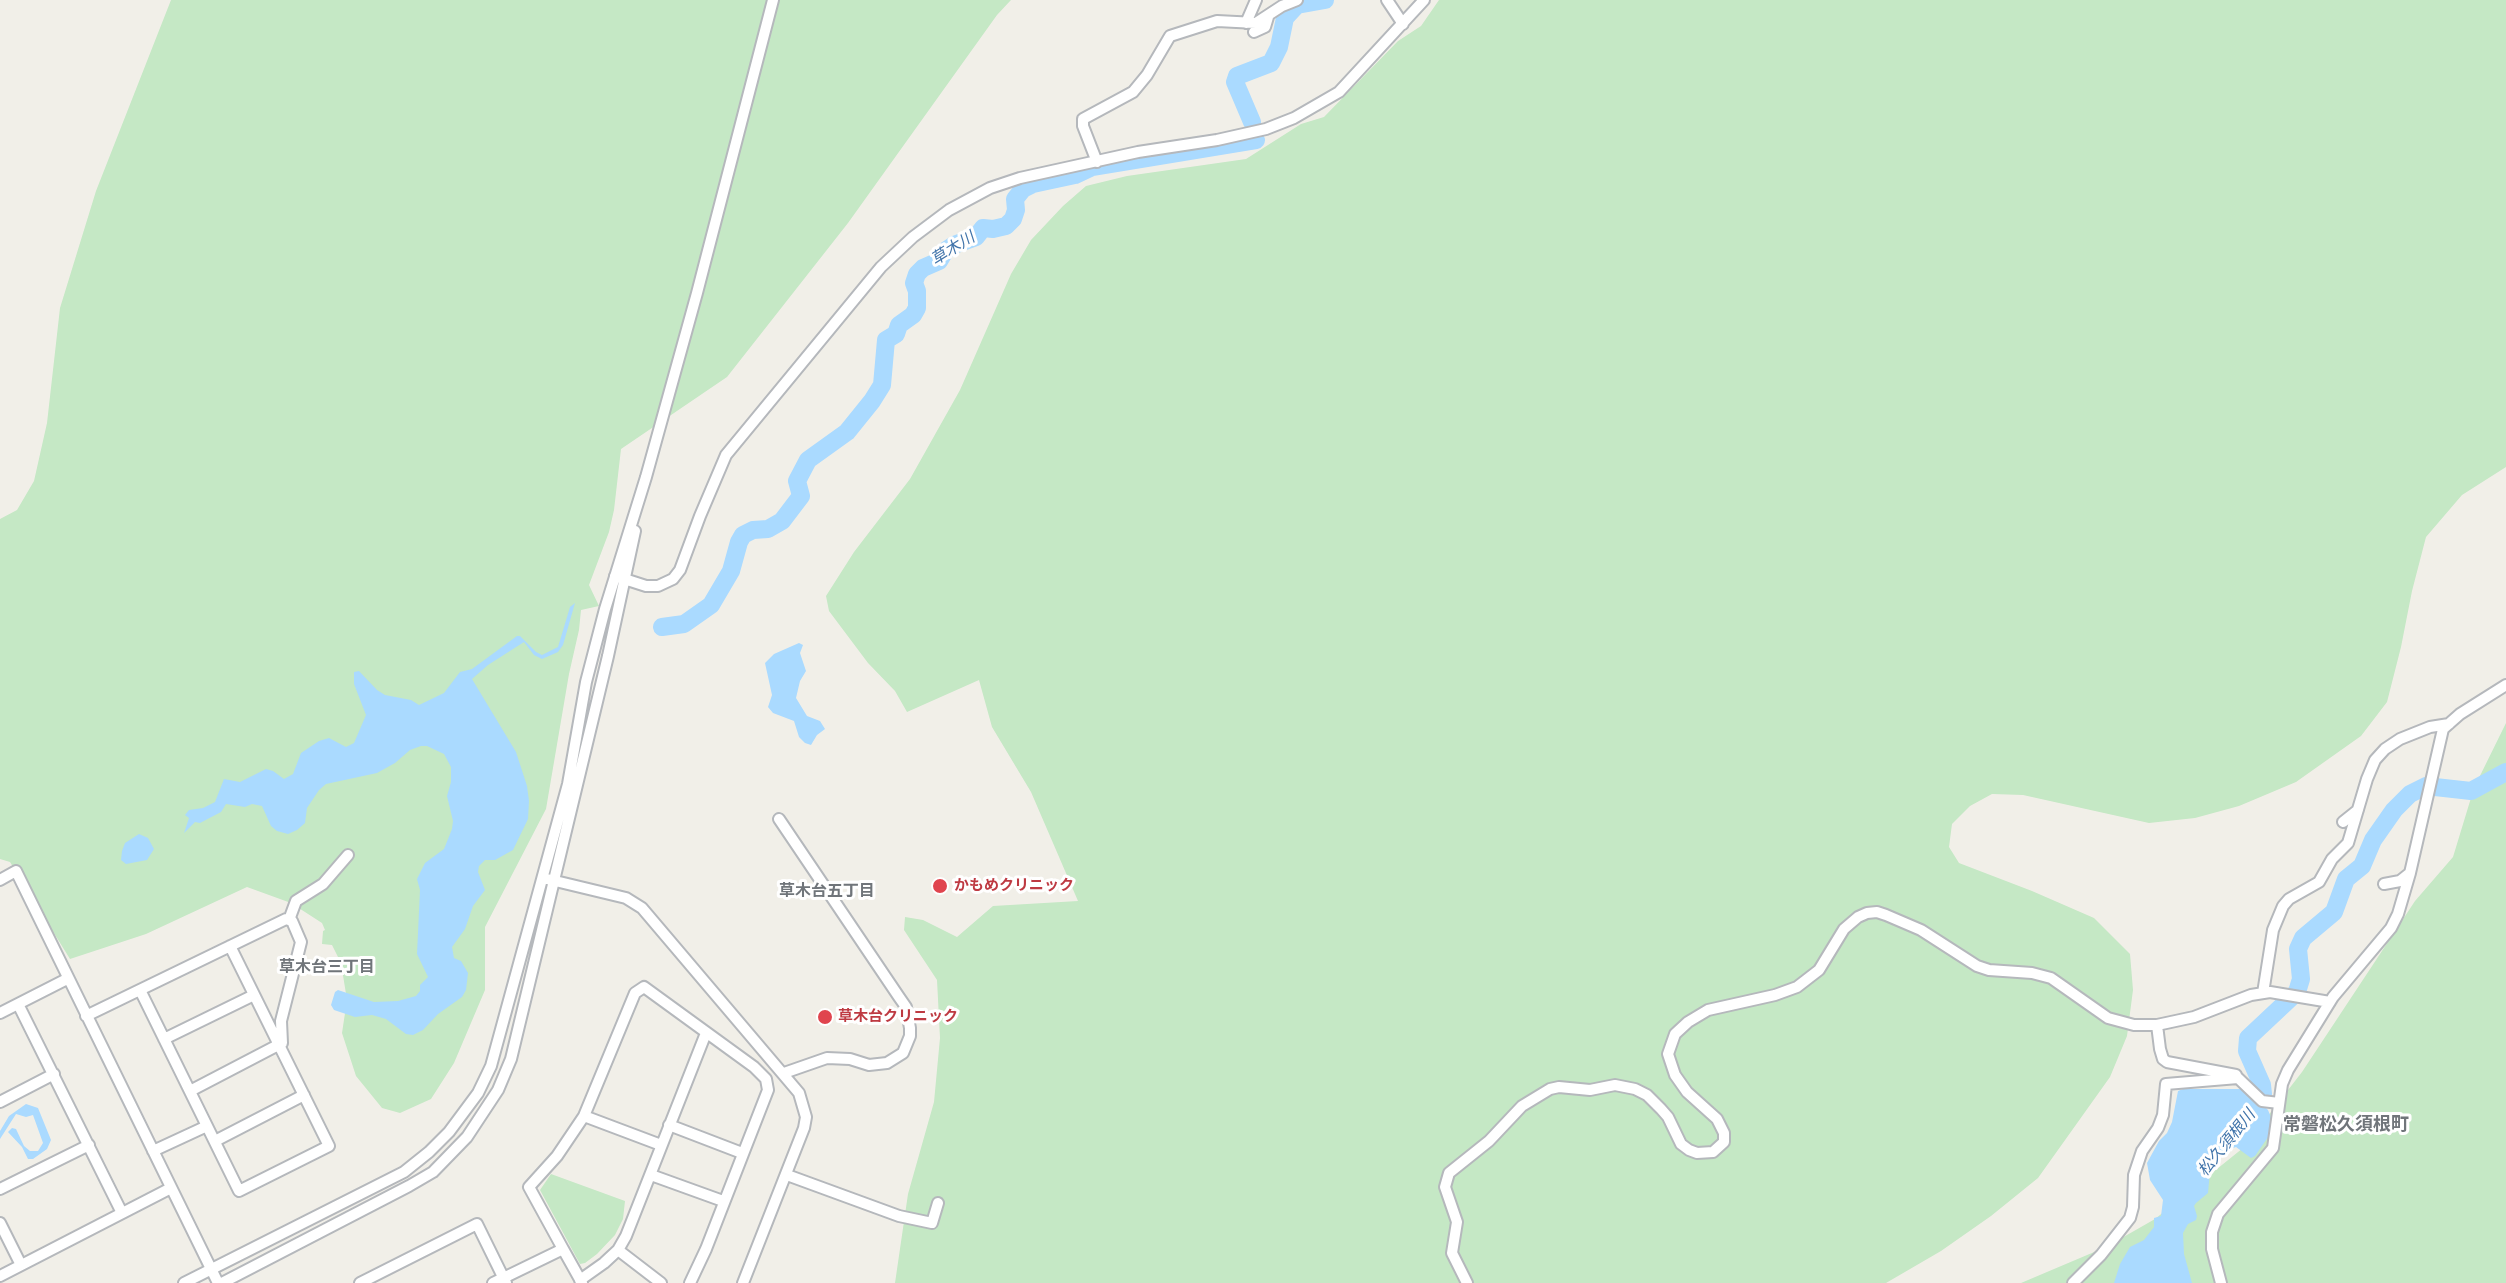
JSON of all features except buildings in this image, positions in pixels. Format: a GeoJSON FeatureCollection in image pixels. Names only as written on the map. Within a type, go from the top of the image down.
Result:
{"type":"FeatureCollection","features":[{"type":"Feature","properties":{"kind":"street"},"geometry":{"type":"LineString","coordinates":[[0,880],[16,871],[67,979],[220,1283],[410,1186],[433,1172],[467,1137],[498,1090],[511,1059],[620,578],[700,281],[772,0]]}},
{"type":"Feature","properties":{"kind":"street"},"geometry":{"type":"LineString","coordinates":[[1246,23],[1256,0]]}},
{"type":"Feature","properties":{"kind":"street"},"geometry":{"type":"LineString","coordinates":[[1097,162],[1083,126],[1083,119],[1133,92],[1147,75],[1170,36],[1217,21],[1256,23],[1296,0]]}},
{"type":"Feature","properties":{"kind":"street"},"geometry":{"type":"LineString","coordinates":[[1387,0],[1403,24]]}},
{"type":"Feature","properties":{"kind":"street"},"geometry":{"type":"LineString","coordinates":[[620,578],[646,586],[658,586],[673,579],[680,570],[726,455],[880,267],[913,237],[949,210],[990,188],[1020,178],[1217,140],[1266,129],[1294,118],[1340,92],[1424,0]]}},
{"type":"Feature","properties":{"kind":"street"},"geometry":{"type":"LineString","coordinates":[[1254,32],[1265,27],[1268,16]]}},
{"type":"Feature","properties":{"kind":"street"},"geometry":{"type":"LineString","coordinates":[[184,1283],[404,1172],[449,1132],[478,1093],[491,1066],[568,784],[586,682],[620,578]]}},
{"type":"Feature","properties":{"kind":"street"},"geometry":{"type":"LineString","coordinates":[[2221,1283],[2213,1256],[2211,1232],[2214,1222],[2226,1203],[2274,1148],[2283,1080],[2330,1002],[2391,928],[2400,909],[2443,729],[2460,714],[2506,685]]}},
{"type":"Feature","properties":{"kind":"street"},"geometry":{"type":"LineString","coordinates":[[2263,993],[2273,930],[2283,906],[2289,899],[2319,882],[2332,859],[2350,839],[2369,773],[2380,753],[2400,739],[2430,727],[2449,723]]}},
{"type":"Feature","properties":{"kind":"street"},"geometry":{"type":"LineString","coordinates":[[2343,822],[2358,810]]}},
{"type":"Feature","properties":{"kind":"street"},"geometry":{"type":"LineString","coordinates":[[779,819],[906,1007],[910,1036],[903,1053],[887,1063],[869,1065],[850,1059],[827,1058],[784,1073]]}},
{"type":"Feature","properties":{"kind":"street"},"geometry":{"type":"LineString","coordinates":[[289,920],[296,901],[323,884],[348,855]]}},
{"type":"Feature","properties":{"kind":"street"},"geometry":{"type":"LineString","coordinates":[[2384,884],[2400,881],[2410,873]]}},
{"type":"Feature","properties":{"kind":"street"},"geometry":{"type":"LineString","coordinates":[[542,877],[626,898],[642,908],[799,1093],[806,1117],[787,1175],[743,1283]]}},
{"type":"Feature","properties":{"kind":"street"},"geometry":{"type":"LineString","coordinates":[[1467,1283],[1452,1253],[1457,1222],[1445,1187],[1449,1173],[1489,1141],[1522,1106],[1550,1089],[1559,1087],[1590,1090],[1616,1085],[1635,1089],[1647,1095],[1661,1109],[1668,1117],[1681,1143],[1689,1150],[1697,1153],[1713,1152],[1724,1142],[1724,1133],[1717,1119],[1687,1092],[1675,1075],[1668,1054],[1675,1034],[1688,1022],[1708,1010],[1774,995],[1797,987],[1819,970],[1844,929],[1858,917],[1867,913],[1877,912],[1921,930],[1977,966],[1989,970],[2032,973],[2050,978],[2108,1018],[2142,1026],[2194,1017],[2251,995],[2263,993],[2283,993],[2330,1002]]}},
{"type":"Feature","properties":{"kind":"street"},"geometry":{"type":"LineString","coordinates":[[86,1017],[286,918],[292,921],[301,942],[281,1021],[282,1043],[190,1091]]}},
{"type":"Feature","properties":{"kind":"street"},"geometry":{"type":"LineString","coordinates":[[140,990],[239,1191],[329,1146],[230,946]]}},
{"type":"Feature","properties":{"kind":"street"},"geometry":{"type":"LineString","coordinates":[[0,1013],[67,979]]}},
{"type":"Feature","properties":{"kind":"street"},"geometry":{"type":"LineString","coordinates":[[690,1283],[706,1249],[768,1089],[766,1079],[754,1067],[645,987],[634,993],[584,1116],[557,1156],[529,1186],[581,1282],[618,1250],[626,1236],[706,1033]]}},
{"type":"Feature","properties":{"kind":"street"},"geometry":{"type":"LineString","coordinates":[[164,1040],[254,995]]}},
{"type":"Feature","properties":{"kind":"street"},"geometry":{"type":"LineString","coordinates":[[18,1004],[122,1213]]}},
{"type":"Feature","properties":{"kind":"street"},"geometry":{"type":"LineString","coordinates":[[2157,1024],[2160,1048],[2163,1059],[2167,1062],[2233,1074],[2262,1101],[2280,1103]]}},
{"type":"Feature","properties":{"kind":"street"},"geometry":{"type":"LineString","coordinates":[[0,1102],[54,1074]]}},
{"type":"Feature","properties":{"kind":"street"},"geometry":{"type":"LineString","coordinates":[[2073,1283],[2101,1255],[2130,1218],[2133,1208],[2134,1175],[2142,1151],[2158,1128],[2163,1114],[2166,1084],[2240,1079]]}},
{"type":"Feature","properties":{"kind":"street"},"geometry":{"type":"LineString","coordinates":[[214,1141],[304,1095]]}},
{"type":"Feature","properties":{"kind":"street"},"geometry":{"type":"LineString","coordinates":[[584,1116],[661,1145]]}},
{"type":"Feature","properties":{"kind":"street"},"geometry":{"type":"LineString","coordinates":[[669,1125],[742,1154]]}},
{"type":"Feature","properties":{"kind":"street"},"geometry":{"type":"LineString","coordinates":[[153,1151],[207,1126]]}},
{"type":"Feature","properties":{"kind":"street"},"geometry":{"type":"LineString","coordinates":[[0,1189],[89,1145]]}},
{"type":"Feature","properties":{"kind":"street"},"geometry":{"type":"LineString","coordinates":[[651,1175],[723,1201]]}},
{"type":"Feature","properties":{"kind":"street"},"geometry":{"type":"LineString","coordinates":[[787,1175],[899,1216],[932,1223],[938,1203]]}},
{"type":"Feature","properties":{"kind":"street"},"geometry":{"type":"LineString","coordinates":[[0,1276],[171,1188]]}},
{"type":"Feature","properties":{"kind":"street"},"geometry":{"type":"LineString","coordinates":[[0,1223],[21,1265]]}},
{"type":"Feature","properties":{"kind":"street"},"geometry":{"type":"LineString","coordinates":[[360,1283],[477,1224],[505,1280]]}},
{"type":"Feature","properties":{"kind":"street"},"geometry":{"type":"LineString","coordinates":[[493,1283],[505,1280],[562,1249]]}},
{"type":"Feature","properties":{"kind":"street"},"geometry":{"type":"LineString","coordinates":[[618,1250],[661,1283]]}},
{"type":"Feature","properties":{"kind":"green space"},"geometry":{"type":"Polygon","coordinates":[[[171,0],[1011,0],[997,15],[848,223],[727,377],[621,449],[614,510],[609,532],[589,585],[599,606],[581,610],[546,809],[485,927],[485,990],[454,1063],[431,1099],[400,1113],[382,1108],[356,1076],[342,1033],[347,1000],[341,963],[332,945],[322,944],[325,930],[322,923],[291,903],[247,887],[146,934],[70,959],[10,862],[0,859],[0,519],[17,510],[34,481],[47,423],[60,308],[96,191],[171,0]]]}},
{"type":"Feature","properties":{"kind":"green space"},"geometry":{"type":"Polygon","coordinates":[[[1439,0],[2506,0],[2506,467],[2462,495],[2426,537],[2387,702],[2361,736],[2296,782],[2239,806],[2195,818],[2149,823],[2023,795],[1992,794],[1970,806],[1952,824],[1949,847],[1959,863],[2094,918],[2130,954],[2133,990],[2127,1036],[2110,1077],[2038,1178],[1991,1216],[1941,1251],[1886,1283],[895,1283],[908,1194],[934,1102],[940,1038],[937,980],[904,930],[905,917],[923,920],[957,937],[993,906],[1078,901],[1031,792],[992,727],[979,680],[907,712],[895,691],[868,663],[829,611],[826,596],[854,552],[910,479],[960,390],[1011,274],[1031,240],[1063,206],[1086,186],[1127,176],[1246,159],[1301,124],[1324,117],[1398,41],[1421,26],[1439,0]]]}},
{"type":"Feature","properties":{"kind":"green space"},"geometry":{"type":"Polygon","coordinates":[[[2506,723],[2506,1283],[2021,1283],[2106,1247],[2155,1219],[2243,1148],[2302,1072],[2415,901],[2453,857],[2474,788],[2506,723]]]}},
{"type":"Feature","properties":{"kind":"green space"},"geometry":{"type":"Polygon","coordinates":[[[551,1174],[625,1201],[623,1219],[615,1235],[585,1263],[580,1264],[540,1190],[551,1174]]]}},
{"type":"Feature","properties":{"kind":"water"},"geometry":{"type":"Polygon","coordinates":[[[575,603],[563,645],[558,652],[542,659],[534,655],[524,642],[488,665],[472,679],[516,752],[527,786],[529,801],[528,819],[513,850],[495,860],[485,860],[479,866],[478,872],[485,890],[473,906],[465,929],[452,947],[454,958],[461,961],[468,973],[466,990],[462,997],[438,1014],[423,1030],[413,1035],[406,1034],[386,1019],[372,1015],[355,1017],[334,1010],[331,1005],[335,992],[338,990],[374,1002],[398,1001],[416,996],[420,991],[420,985],[428,977],[417,954],[420,890],[417,879],[425,863],[444,849],[452,829],[453,821],[447,796],[451,782],[451,767],[444,754],[427,746],[421,746],[410,750],[395,763],[377,773],[326,784],[307,808],[305,823],[288,834],[277,831],[271,826],[262,806],[252,804],[245,807],[226,804],[221,812],[200,823],[195,822],[184,833],[189,818],[185,815],[189,810],[203,808],[215,802],[224,779],[240,782],[266,769],[284,779],[293,774],[301,753],[319,741],[329,738],[346,747],[354,743],[366,715],[354,684],[354,672],[359,671],[385,695],[411,700],[419,705],[444,693],[460,672],[472,669],[517,636],[520,636],[542,655],[558,647],[570,607],[575,603]]]}},
{"type":"Feature","properties":{"kind":"water"},"geometry":{"type":"Polygon","coordinates":[[[799,643],[803,645],[800,653],[806,671],[800,681],[796,698],[807,716],[820,721],[825,729],[817,735],[811,745],[799,737],[794,721],[773,713],[768,707],[772,695],[765,663],[774,654],[799,643]]]}},
{"type":"Feature","properties":{"kind":"water"},"geometry":{"type":"Polygon","coordinates":[[[139,834],[148,838],[154,849],[147,860],[126,864],[121,860],[125,843],[139,834]]]}},
{"type":"Feature","properties":{"kind":"water"},"geometry":{"type":"Polygon","coordinates":[[[2183,1089],[2247,1089],[2268,1110],[2275,1127],[2255,1156],[2251,1158],[2236,1147],[2225,1151],[2210,1171],[2208,1193],[2194,1206],[2196,1220],[2188,1224],[2183,1233],[2184,1254],[2192,1283],[2114,1283],[2120,1264],[2130,1247],[2144,1240],[2154,1227],[2154,1218],[2161,1216],[2163,1200],[2150,1180],[2147,1163],[2159,1141],[2167,1133],[2172,1122],[2178,1091],[2183,1089]]]}},
{"type":"Feature","properties":{"kind":"water"},"geometry":{"type":"Polygon","coordinates":[[[26,1104],[38,1108],[51,1140],[47,1149],[33,1159],[28,1159],[22,1147],[8,1132],[12,1128],[16,1129],[24,1146],[30,1151],[38,1151],[43,1143],[33,1115],[26,1117],[16,1114],[0,1139],[0,1131],[9,1116],[26,1104]]]}},
{"type":"Feature","properties":{"kind":"waterway","name":"草木川"},"geometry":{"type":"LineString","coordinates":[[1252,122],[1235,82],[1237,76],[1271,63],[1279,47],[1285,18],[1297,5],[1325,0]]}},
{"type":"Feature","properties":{"kind":"waterway","name":"草木川"},"geometry":{"type":"LineString","coordinates":[[662,627],[684,624],[711,605],[731,571],[743,535],[753,530],[768,529],[782,521],[801,496],[797,481],[808,460],[847,432],[872,401],[882,385],[886,340],[896,334],[899,325],[913,315],[917,308],[917,291],[914,283],[917,274],[923,268],[939,261],[945,251],[954,245],[976,237],[983,228],[993,229],[1006,226],[1013,219],[1016,210],[1015,199],[1023,189],[1033,184],[1075,175],[1092,167],[1256,140]]}},
{"type":"Feature","properties":{"kind":"waterway","name":"松久須根川"},"geometry":{"type":"LineString","coordinates":[[2252,1115],[2263,1094],[2262,1085],[2247,1051],[2248,1038],[2297,992],[2301,979],[2298,949],[2303,938],[2334,912],[2346,879],[2362,866],[2373,840],[2394,810],[2410,794],[2426,786],[2471,791],[2506,772]]}},
{"type":"Feature","properties":{"kind":"place","name":"かもめクリニック"},"geometry":{"type":"Point","coordinates":[940,886]}},
{"type":"Feature","properties":{"kind":"place","name":"草木台クリニック"},"geometry":{"type":"Point","coordinates":[825,1017]}},
{"type":"Feature","properties":{"kind":"district","name":"草木台五丁目"},"geometry":{"type":"Point","coordinates":[827,892]}},
{"type":"Feature","properties":{"kind":"district","name":"草木台三丁目"},"geometry":{"type":"Point","coordinates":[327,968]}},
{"type":"Feature","properties":{"kind":"district","name":"常磐松久須根町"},"geometry":{"type":"Point","coordinates":[2346,1125]}}]}
